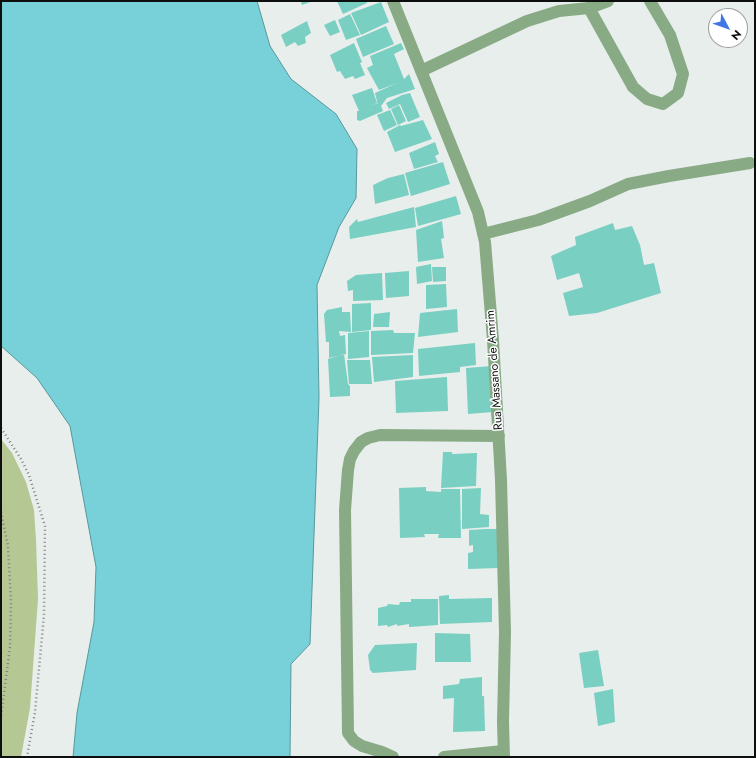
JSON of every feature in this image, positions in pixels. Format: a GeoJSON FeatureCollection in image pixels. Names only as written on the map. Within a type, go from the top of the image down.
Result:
{"type":"FeatureCollection","features":[{"type":"Feature","properties":{"kind":"street","name":"Rua Massano de Amrim"},"geometry":{"type":"LineString","coordinates":[[393,1],[478,212],[485,242],[499,436],[505,632],[502,722],[504,754]]}},
{"type":"Feature","properties":{"kind":"street"},"geometry":{"type":"LineString","coordinates":[[421,71],[526,21],[559,11],[589,8],[608,1]]}},
{"type":"Feature","properties":{"kind":"street"},"geometry":{"type":"LineString","coordinates":[[589,8],[632,87],[647,99],[663,104],[678,93],[684,74],[670,34],[650,1]]}},
{"type":"Feature","properties":{"kind":"street"},"geometry":{"type":"LineString","coordinates":[[483,234],[538,220],[590,201],[628,184],[750,163]]}},
{"type":"Feature","properties":{"kind":"street"},"geometry":{"type":"LineString","coordinates":[[393,757],[362,746],[354,741],[348,733],[344,510],[350,459],[354,451],[362,442],[368,438],[380,435],[499,436]]}},
{"type":"Feature","properties":{"kind":"street"},"geometry":{"type":"LineString","coordinates":[[444,757],[504,754]]}},
{"type":"Feature","properties":{"kind":"path"},"geometry":{"type":"LineString","coordinates":[[1,428],[21,459],[29,475],[45,526],[44,614],[35,712],[28,757]]}},
{"type":"Feature","properties":{"kind":"path"},"geometry":{"type":"LineString","coordinates":[[1,512],[8,546],[11,602],[10,647],[1,717]]}},
{"type":"Feature","properties":{"kind":"green space"},"geometry":{"type":"Polygon","coordinates":[[[1,439],[12,453],[26,482],[34,510],[36,540],[38,599],[30,708],[21,757],[1,757],[1,439]]]}},
{"type":"Feature","properties":{"kind":"water"},"geometry":{"type":"Polygon","coordinates":[[[1,1],[257,1],[270,46],[291,79],[336,114],[357,149],[356,198],[339,227],[317,285],[319,398],[310,644],[291,664],[290,757],[73,757],[77,713],[94,622],[96,567],[70,426],[37,378],[1,346],[1,1]]]}},
{"type":"Feature","properties":{"kind":"building"},"geometry":{"type":"Polygon","coordinates":[[[301,1],[313,1],[302,5],[301,1]]]}},
{"type":"Feature","properties":{"kind":"building"},"geometry":{"type":"Polygon","coordinates":[[[337,1],[366,1],[367,3],[343,14],[337,1]]]}},
{"type":"Feature","properties":{"kind":"building"},"geometry":{"type":"Polygon","coordinates":[[[381,2],[389,22],[361,35],[351,13],[381,2]]]}},
{"type":"Feature","properties":{"kind":"building"},"geometry":{"type":"Polygon","coordinates":[[[350,14],[360,35],[346,40],[338,20],[350,14]]]}},
{"type":"Feature","properties":{"kind":"building"},"geometry":{"type":"Polygon","coordinates":[[[335,20],[340,32],[330,36],[324,25],[335,20]]]}},
{"type":"Feature","properties":{"kind":"building"},"geometry":{"type":"Polygon","coordinates":[[[307,21],[311,33],[305,37],[306,43],[298,46],[295,42],[286,47],[281,35],[307,21]]]}},
{"type":"Feature","properties":{"kind":"building"},"geometry":{"type":"Polygon","coordinates":[[[386,26],[394,44],[363,57],[356,39],[386,26]]]}},
{"type":"Feature","properties":{"kind":"building"},"geometry":{"type":"Polygon","coordinates":[[[354,43],[362,62],[360,63],[365,75],[355,79],[353,76],[345,79],[340,71],[337,72],[330,55],[354,43]]]}},
{"type":"Feature","properties":{"kind":"building"},"geometry":{"type":"Polygon","coordinates":[[[401,43],[404,49],[394,54],[404,79],[409,74],[415,89],[387,98],[381,106],[383,111],[360,121],[357,120],[357,111],[359,111],[352,95],[372,88],[377,103],[369,106],[378,103],[375,93],[397,83],[379,90],[367,68],[373,65],[370,56],[401,43]]]}},
{"type":"Feature","properties":{"kind":"building"},"geometry":{"type":"Polygon","coordinates":[[[410,93],[420,117],[408,122],[400,104],[389,109],[386,103],[402,95],[410,93]]]}},
{"type":"Feature","properties":{"kind":"building"},"geometry":{"type":"Polygon","coordinates":[[[399,105],[406,121],[398,125],[391,109],[399,105]]]}},
{"type":"Feature","properties":{"kind":"building"},"geometry":{"type":"Polygon","coordinates":[[[390,110],[397,125],[384,131],[377,115],[390,110]]]}},
{"type":"Feature","properties":{"kind":"building"},"geometry":{"type":"Polygon","coordinates":[[[423,120],[432,139],[395,152],[387,132],[400,125],[423,120]]]}},
{"type":"Feature","properties":{"kind":"building"},"geometry":{"type":"Polygon","coordinates":[[[435,142],[439,154],[435,156],[438,162],[414,169],[409,153],[435,142]]]}},
{"type":"Feature","properties":{"kind":"building"},"geometry":{"type":"Polygon","coordinates":[[[443,162],[450,184],[411,196],[405,173],[443,162]]]}},
{"type":"Feature","properties":{"kind":"building"},"geometry":{"type":"Polygon","coordinates":[[[404,174],[409,195],[375,204],[373,185],[388,178],[404,174]]]}},
{"type":"Feature","properties":{"kind":"building"},"geometry":{"type":"Polygon","coordinates":[[[456,196],[461,214],[418,226],[415,208],[456,196]]]}},
{"type":"Feature","properties":{"kind":"building"},"geometry":{"type":"Polygon","coordinates":[[[414,207],[416,227],[350,239],[349,227],[357,219],[358,222],[414,207]]]}},
{"type":"Feature","properties":{"kind":"building"},"geometry":{"type":"Polygon","coordinates":[[[442,221],[444,238],[441,239],[444,258],[418,262],[416,230],[442,221]]]}},
{"type":"Feature","properties":{"kind":"building"},"geometry":{"type":"Polygon","coordinates":[[[613,223],[615,230],[632,226],[640,245],[644,265],[654,263],[661,293],[597,313],[569,316],[563,293],[583,287],[579,273],[557,280],[551,256],[576,245],[575,237],[613,223]]]}},
{"type":"Feature","properties":{"kind":"building"},"geometry":{"type":"Polygon","coordinates":[[[431,264],[432,281],[417,284],[416,267],[431,264]]]}},
{"type":"Feature","properties":{"kind":"building"},"geometry":{"type":"Polygon","coordinates":[[[432,267],[446,267],[446,281],[433,282],[432,267]]]}},
{"type":"Feature","properties":{"kind":"building"},"geometry":{"type":"Polygon","coordinates":[[[409,271],[409,296],[386,298],[385,273],[409,271]]]}},
{"type":"Feature","properties":{"kind":"building"},"geometry":{"type":"Polygon","coordinates":[[[382,273],[383,300],[353,301],[353,290],[348,291],[347,281],[356,275],[382,273]]]}},
{"type":"Feature","properties":{"kind":"building"},"geometry":{"type":"Polygon","coordinates":[[[446,284],[447,307],[426,309],[426,285],[446,284]]]}},
{"type":"Feature","properties":{"kind":"building"},"geometry":{"type":"Polygon","coordinates":[[[371,303],[371,330],[352,332],[352,304],[371,303]]]}},
{"type":"Feature","properties":{"kind":"building"},"geometry":{"type":"Polygon","coordinates":[[[342,307],[342,312],[350,312],[351,332],[339,331],[340,336],[345,335],[346,354],[329,358],[329,342],[326,342],[324,314],[327,310],[342,307]]]}},
{"type":"Feature","properties":{"kind":"building"},"geometry":{"type":"Polygon","coordinates":[[[457,309],[458,332],[418,337],[420,313],[457,309]]]}},
{"type":"Feature","properties":{"kind":"building"},"geometry":{"type":"Polygon","coordinates":[[[390,312],[389,327],[373,327],[374,314],[390,312]]]}},
{"type":"Feature","properties":{"kind":"building"},"geometry":{"type":"Polygon","coordinates":[[[393,330],[394,333],[415,333],[413,353],[371,355],[371,331],[393,330]]]}},
{"type":"Feature","properties":{"kind":"building"},"geometry":{"type":"Polygon","coordinates":[[[369,331],[369,357],[348,359],[348,333],[369,331]]]}},
{"type":"Feature","properties":{"kind":"building"},"geometry":{"type":"Polygon","coordinates":[[[475,343],[476,365],[460,367],[460,372],[419,376],[418,349],[475,343]]]}},
{"type":"Feature","properties":{"kind":"building"},"geometry":{"type":"Polygon","coordinates":[[[344,354],[348,384],[350,386],[350,396],[330,397],[328,359],[344,354]]]}},
{"type":"Feature","properties":{"kind":"building"},"geometry":{"type":"Polygon","coordinates":[[[413,355],[413,377],[374,382],[372,357],[413,355]]]}},
{"type":"Feature","properties":{"kind":"building"},"geometry":{"type":"Polygon","coordinates":[[[347,360],[370,360],[372,384],[349,384],[347,360]]]}},
{"type":"Feature","properties":{"kind":"building"},"geometry":{"type":"Polygon","coordinates":[[[492,366],[493,412],[468,414],[466,368],[492,366]]]}},
{"type":"Feature","properties":{"kind":"building"},"geometry":{"type":"Polygon","coordinates":[[[447,377],[448,411],[396,413],[395,381],[447,377]]]}},
{"type":"Feature","properties":{"kind":"building"},"geometry":{"type":"Polygon","coordinates":[[[443,452],[452,452],[452,454],[477,453],[476,486],[441,488],[443,452]]]}},
{"type":"Feature","properties":{"kind":"building"},"geometry":{"type":"Polygon","coordinates":[[[426,487],[426,491],[441,492],[441,489],[460,489],[461,538],[438,538],[439,534],[424,534],[425,537],[400,538],[399,488],[426,487]]]}},
{"type":"Feature","properties":{"kind":"building"},"geometry":{"type":"Polygon","coordinates":[[[481,488],[480,514],[489,515],[489,527],[462,529],[462,489],[481,488]]]}},
{"type":"Feature","properties":{"kind":"building"},"geometry":{"type":"Polygon","coordinates":[[[498,529],[498,568],[468,569],[468,553],[473,552],[473,545],[469,546],[469,530],[498,529]]]}},
{"type":"Feature","properties":{"kind":"building"},"geometry":{"type":"Polygon","coordinates":[[[449,595],[449,599],[492,598],[492,622],[440,624],[439,596],[449,595]]]}},
{"type":"Feature","properties":{"kind":"building"},"geometry":{"type":"Polygon","coordinates":[[[411,599],[438,599],[438,625],[409,627],[409,624],[397,626],[397,624],[388,627],[387,625],[378,626],[378,608],[387,606],[388,604],[399,605],[400,602],[411,602],[411,599]]]}},
{"type":"Feature","properties":{"kind":"building"},"geometry":{"type":"Polygon","coordinates":[[[435,633],[470,634],[471,662],[435,662],[435,633]]]}},
{"type":"Feature","properties":{"kind":"building"},"geometry":{"type":"Polygon","coordinates":[[[417,643],[416,670],[373,673],[370,670],[368,655],[375,645],[417,643]]]}},
{"type":"Feature","properties":{"kind":"building"},"geometry":{"type":"Polygon","coordinates":[[[598,650],[604,686],[584,688],[579,653],[598,650]]]}},
{"type":"Feature","properties":{"kind":"building"},"geometry":{"type":"Polygon","coordinates":[[[482,677],[485,731],[453,732],[454,698],[443,699],[443,686],[459,684],[460,679],[482,677]]]}},
{"type":"Feature","properties":{"kind":"building"},"geometry":{"type":"Polygon","coordinates":[[[613,689],[615,722],[598,726],[594,693],[613,689]]]}}]}
